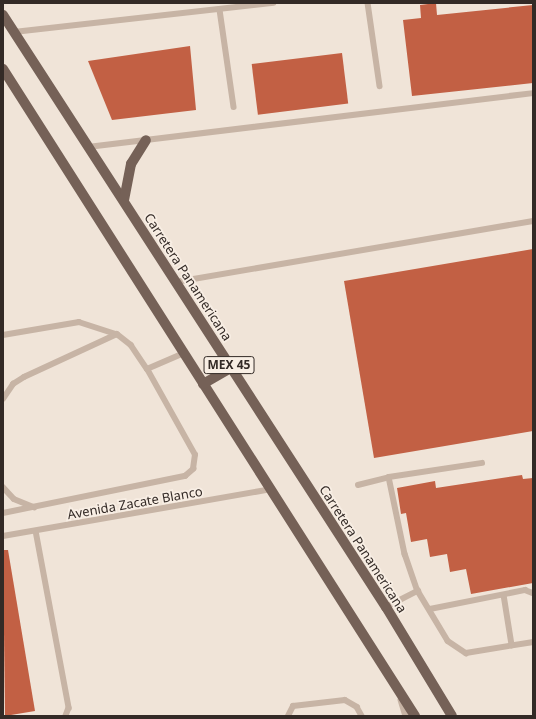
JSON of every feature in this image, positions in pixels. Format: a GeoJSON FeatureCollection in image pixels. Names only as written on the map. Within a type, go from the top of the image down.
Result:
{"type":"FeatureCollection","features":[{"type":"Feature","properties":{"kind":"main road","name":"Carretera Panamericana"},"geometry":{"type":"LineString","coordinates":[[3,15],[386,607],[452,716]]}},
{"type":"Feature","properties":{"kind":"main road","name":"MEX 45"},"geometry":{"type":"LineString","coordinates":[[3,69],[416,716]]}},
{"type":"Feature","properties":{"kind":"main road"},"geometry":{"type":"LineString","coordinates":[[124,200],[131,164],[146,140]]}},
{"type":"Feature","properties":{"kind":"main road"},"geometry":{"type":"LineString","coordinates":[[203,384],[231,368]]}},
{"type":"Feature","properties":{"kind":"lane"},"geometry":{"type":"LineString","coordinates":[[14,32],[272,3]]}},
{"type":"Feature","properties":{"kind":"lane"},"geometry":{"type":"LineString","coordinates":[[368,3],[380,86]]}},
{"type":"Feature","properties":{"kind":"lane"},"geometry":{"type":"LineString","coordinates":[[220,10],[234,107]]}},
{"type":"Feature","properties":{"kind":"lane"},"geometry":{"type":"LineString","coordinates":[[88,147],[533,93]]}},
{"type":"Feature","properties":{"kind":"lane"},"geometry":{"type":"LineString","coordinates":[[176,282],[533,221]]}},
{"type":"Feature","properties":{"kind":"lane"},"geometry":{"type":"LineString","coordinates":[[3,335],[79,322],[117,334],[131,345],[148,369],[195,455],[192,469],[185,476],[40,508],[3,513]]}},
{"type":"Feature","properties":{"kind":"lane"},"geometry":{"type":"LineString","coordinates":[[3,399],[13,384],[24,377],[117,334]]}},
{"type":"Feature","properties":{"kind":"lane"},"geometry":{"type":"LineString","coordinates":[[148,369],[184,353]]}},
{"type":"Feature","properties":{"kind":"lane"},"geometry":{"type":"LineString","coordinates":[[358,485],[389,477],[482,463]]}},
{"type":"Feature","properties":{"kind":"lane"},"geometry":{"type":"LineString","coordinates":[[389,477],[404,554],[418,591],[448,641],[460,651],[466,653],[533,642]]}},
{"type":"Feature","properties":{"kind":"lane"},"geometry":{"type":"LineString","coordinates":[[3,488],[14,499],[40,508]]}},
{"type":"Feature","properties":{"kind":"lane","name":"Avenida Zacate Blanco"},"geometry":{"type":"LineString","coordinates":[[3,536],[271,490]]}},
{"type":"Feature","properties":{"kind":"lane"},"geometry":{"type":"LineString","coordinates":[[36,531],[69,708],[66,716]]}},
{"type":"Feature","properties":{"kind":"lane"},"geometry":{"type":"LineString","coordinates":[[430,609],[525,590],[533,593]]}},
{"type":"Feature","properties":{"kind":"lane"},"geometry":{"type":"LineString","coordinates":[[386,607],[418,591]]}},
{"type":"Feature","properties":{"kind":"lane"},"geometry":{"type":"LineString","coordinates":[[504,595],[512,645]]}},
{"type":"Feature","properties":{"kind":"lane"},"geometry":{"type":"LineString","coordinates":[[398,690],[406,716]]}},
{"type":"Feature","properties":{"kind":"lane"},"geometry":{"type":"LineString","coordinates":[[288,716],[293,706],[345,700],[357,707],[362,716]]}},
{"type":"Feature","properties":{"kind":"building"},"geometry":{"type":"Polygon","coordinates":[[[436,3],[437,15],[533,5],[533,83],[412,96],[403,20],[421,18],[420,5],[436,3]]]}},
{"type":"Feature","properties":{"kind":"building"},"geometry":{"type":"Polygon","coordinates":[[[190,46],[196,110],[112,120],[88,61],[190,46]]]}},
{"type":"Feature","properties":{"kind":"building"},"geometry":{"type":"Polygon","coordinates":[[[342,53],[348,104],[258,115],[252,64],[342,53]]]}},
{"type":"Feature","properties":{"kind":"building"},"geometry":{"type":"Polygon","coordinates":[[[533,249],[533,431],[374,458],[344,281],[533,249]]]}},
{"type":"Feature","properties":{"kind":"building"},"geometry":{"type":"Polygon","coordinates":[[[522,475],[523,479],[533,478],[533,583],[471,594],[466,569],[450,572],[447,554],[430,557],[427,539],[411,542],[406,513],[401,514],[397,488],[435,481],[436,488],[522,475]]]}},
{"type":"Feature","properties":{"kind":"building"},"geometry":{"type":"Polygon","coordinates":[[[3,550],[8,550],[35,711],[5,716],[3,550]]]}}]}
